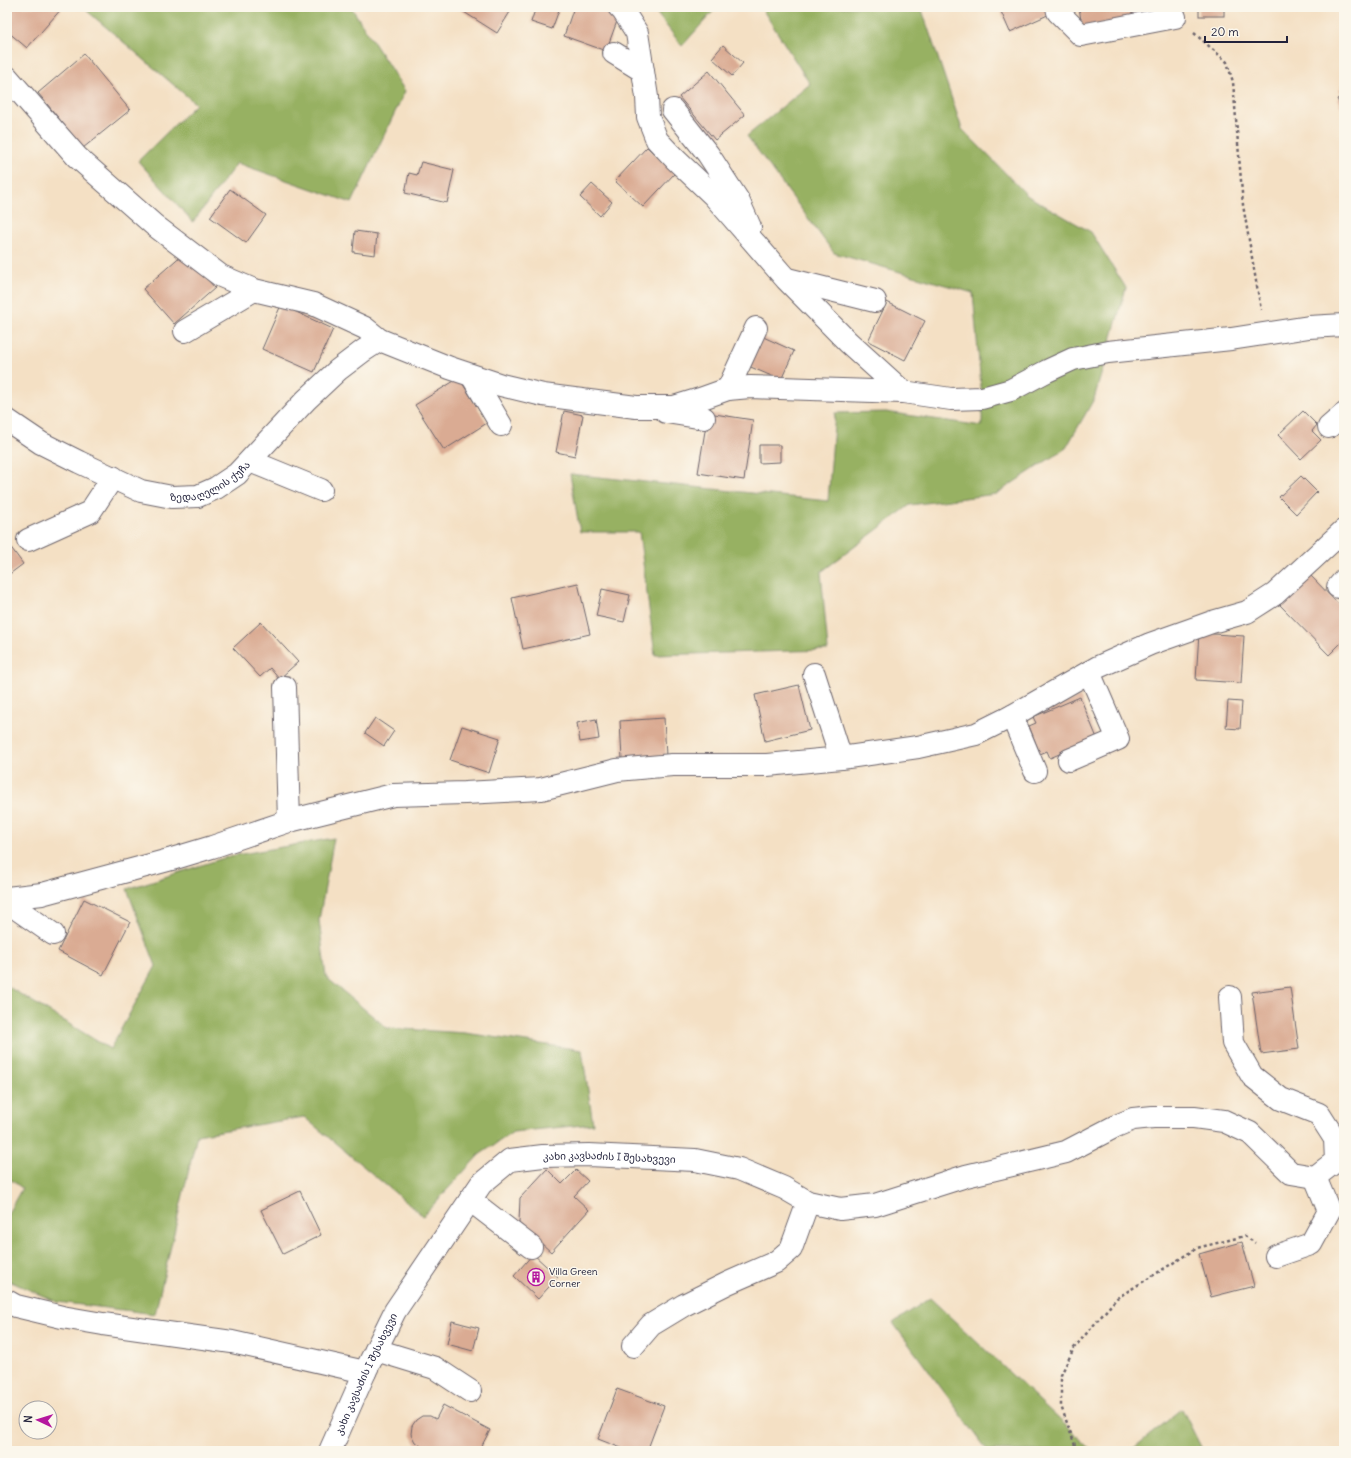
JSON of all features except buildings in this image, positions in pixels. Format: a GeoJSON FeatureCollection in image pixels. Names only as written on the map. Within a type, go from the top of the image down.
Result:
{"type":"FeatureCollection","features":[{"type":"Feature","properties":{"kind":"street"},"geometry":{"type":"LineString","coordinates":[[619,7],[637,34],[648,117],[657,140],[713,195],[786,279],[848,342],[903,392]]}},
{"type":"Feature","properties":{"kind":"street"},"geometry":{"type":"LineString","coordinates":[[1057,7],[1058,12],[1081,35],[1175,17]]}},
{"type":"Feature","properties":{"kind":"street"},"geometry":{"type":"LineString","coordinates":[[614,53],[643,71]]}},
{"type":"Feature","properties":{"kind":"street"},"geometry":{"type":"LineString","coordinates":[[7,78],[78,157],[154,224],[221,276],[254,290],[313,304],[365,328],[380,340],[450,368],[501,385],[543,395],[636,407],[704,418]]}},
{"type":"Feature","properties":{"kind":"street"},"geometry":{"type":"LineString","coordinates":[[673,110],[708,154],[738,200],[758,247]]}},
{"type":"Feature","properties":{"kind":"street"},"geometry":{"type":"LineString","coordinates":[[786,279],[875,301]]}},
{"type":"Feature","properties":{"kind":"street"},"geometry":{"type":"LineString","coordinates":[[185,331],[254,290]]}},
{"type":"Feature","properties":{"kind":"street"},"geometry":{"type":"LineString","coordinates":[[636,407],[674,407],[728,389],[750,387],[903,392],[951,399],[982,398],[1011,390],[1073,359],[1108,352],[1231,339],[1309,327],[1344,325]]}},
{"type":"Feature","properties":{"kind":"street"},"geometry":{"type":"LineString","coordinates":[[728,389],[756,328]]}},
{"type":"Feature","properties":{"kind":"street","name":"ზედაღელის ქუჩა"},"geometry":{"type":"LineString","coordinates":[[7,420],[41,443],[141,491],[172,497],[198,496],[216,488],[237,474],[306,400],[338,370],[363,350],[380,340]]}},
{"type":"Feature","properties":{"kind":"street"},"geometry":{"type":"LineString","coordinates":[[472,376],[501,425]]}},
{"type":"Feature","properties":{"kind":"street"},"geometry":{"type":"LineString","coordinates":[[250,461],[321,490]]}},
{"type":"Feature","properties":{"kind":"street"},"geometry":{"type":"LineString","coordinates":[[28,540],[90,512],[113,477]]}},
{"type":"Feature","properties":{"kind":"street"},"geometry":{"type":"LineString","coordinates":[[7,898],[42,894],[212,848],[289,821],[393,795],[541,789],[617,770],[672,765],[767,765],[841,758],[918,748],[976,734],[1012,716],[1089,672],[1150,644],[1212,622],[1247,612],[1275,594],[1344,530]]}},
{"type":"Feature","properties":{"kind":"street"},"geometry":{"type":"LineString","coordinates":[[1069,760],[1118,739],[1089,672]]}},
{"type":"Feature","properties":{"kind":"street"},"geometry":{"type":"LineString","coordinates":[[814,674],[841,758]]}},
{"type":"Feature","properties":{"kind":"street"},"geometry":{"type":"LineString","coordinates":[[285,687],[289,821]]}},
{"type":"Feature","properties":{"kind":"street"},"geometry":{"type":"LineString","coordinates":[[1012,716],[1035,771]]}},
{"type":"Feature","properties":{"kind":"street"},"geometry":{"type":"LineString","coordinates":[[7,902],[53,934]]}},
{"type":"Feature","properties":{"kind":"street"},"geometry":{"type":"LineString","coordinates":[[1230,997],[1232,1043],[1252,1076],[1281,1099],[1319,1114],[1335,1139],[1336,1161],[1315,1177],[1330,1211],[1311,1244],[1276,1256]]}},
{"type":"Feature","properties":{"kind":"street","name":"კახი კავსაძის I შესახვევი"},"geometry":{"type":"LineString","coordinates":[[330,1451],[365,1372],[395,1311],[482,1184],[510,1160],[543,1156],[589,1155],[695,1160],[739,1169],[784,1188],[808,1202],[840,1209],[876,1205],[966,1176],[1066,1152],[1116,1126],[1133,1119],[1153,1116],[1194,1117],[1224,1122],[1250,1133],[1291,1173],[1315,1177]]}},
{"type":"Feature","properties":{"kind":"street"},"geometry":{"type":"LineString","coordinates":[[470,1200],[531,1247]]}},
{"type":"Feature","properties":{"kind":"street"},"geometry":{"type":"LineString","coordinates":[[633,1346],[651,1325],[728,1283],[776,1262],[791,1249],[808,1202]]}},
{"type":"Feature","properties":{"kind":"street"},"geometry":{"type":"LineString","coordinates":[[7,1301],[16,1306],[62,1318],[232,1342],[365,1372]]}},
{"type":"Feature","properties":{"kind":"street"},"geometry":{"type":"LineString","coordinates":[[376,1350],[435,1368],[470,1391]]}},
{"type":"Feature","properties":{"kind":"path"},"geometry":{"type":"LineString","coordinates":[[1175,17],[1227,62],[1234,82],[1243,205],[1265,334]]}},
{"type":"Feature","properties":{"kind":"path"},"geometry":{"type":"LineString","coordinates":[[1077,1451],[1061,1406],[1061,1375],[1074,1348],[1117,1298],[1197,1248],[1245,1236],[1276,1256]]}},
{"type":"Feature","properties":{"kind":"green space"},"geometry":{"type":"Polygon","coordinates":[[[89,7],[351,7],[405,91],[352,203],[237,163],[193,222],[138,161],[196,104],[86,10],[89,7]]]}},
{"type":"Feature","properties":{"kind":"green space"},"geometry":{"type":"Polygon","coordinates":[[[652,7],[717,7],[682,46],[652,7]]]}},
{"type":"Feature","properties":{"kind":"green space"},"geometry":{"type":"Polygon","coordinates":[[[761,7],[921,7],[962,129],[1028,196],[1091,232],[1126,288],[1094,399],[1066,448],[996,494],[910,505],[821,572],[828,650],[655,655],[639,532],[580,532],[570,474],[828,501],[835,413],[886,412],[982,426],[982,398],[973,293],[834,253],[747,136],[810,84],[761,7]]]}},
{"type":"Feature","properties":{"kind":"green space"},"geometry":{"type":"Polygon","coordinates":[[[334,838],[319,920],[326,977],[387,1028],[465,1033],[582,1050],[593,1124],[513,1132],[479,1155],[423,1216],[304,1117],[197,1135],[155,1314],[57,1302],[7,1280],[7,1215],[22,1188],[7,1177],[7,986],[110,1049],[156,966],[127,889],[230,856],[334,838]]]}},
{"type":"Feature","properties":{"kind":"green space"},"geometry":{"type":"Polygon","coordinates":[[[930,1298],[1093,1451],[988,1451],[893,1323],[930,1298]]]}},
{"type":"Feature","properties":{"kind":"green space"},"geometry":{"type":"Polygon","coordinates":[[[1182,1409],[1203,1451],[1130,1451],[1182,1409]]]}},
{"type":"Feature","properties":{"kind":"place","name":"Villa Green Corner"},"geometry":{"type":"Point","coordinates":[536,1277]}}]}
